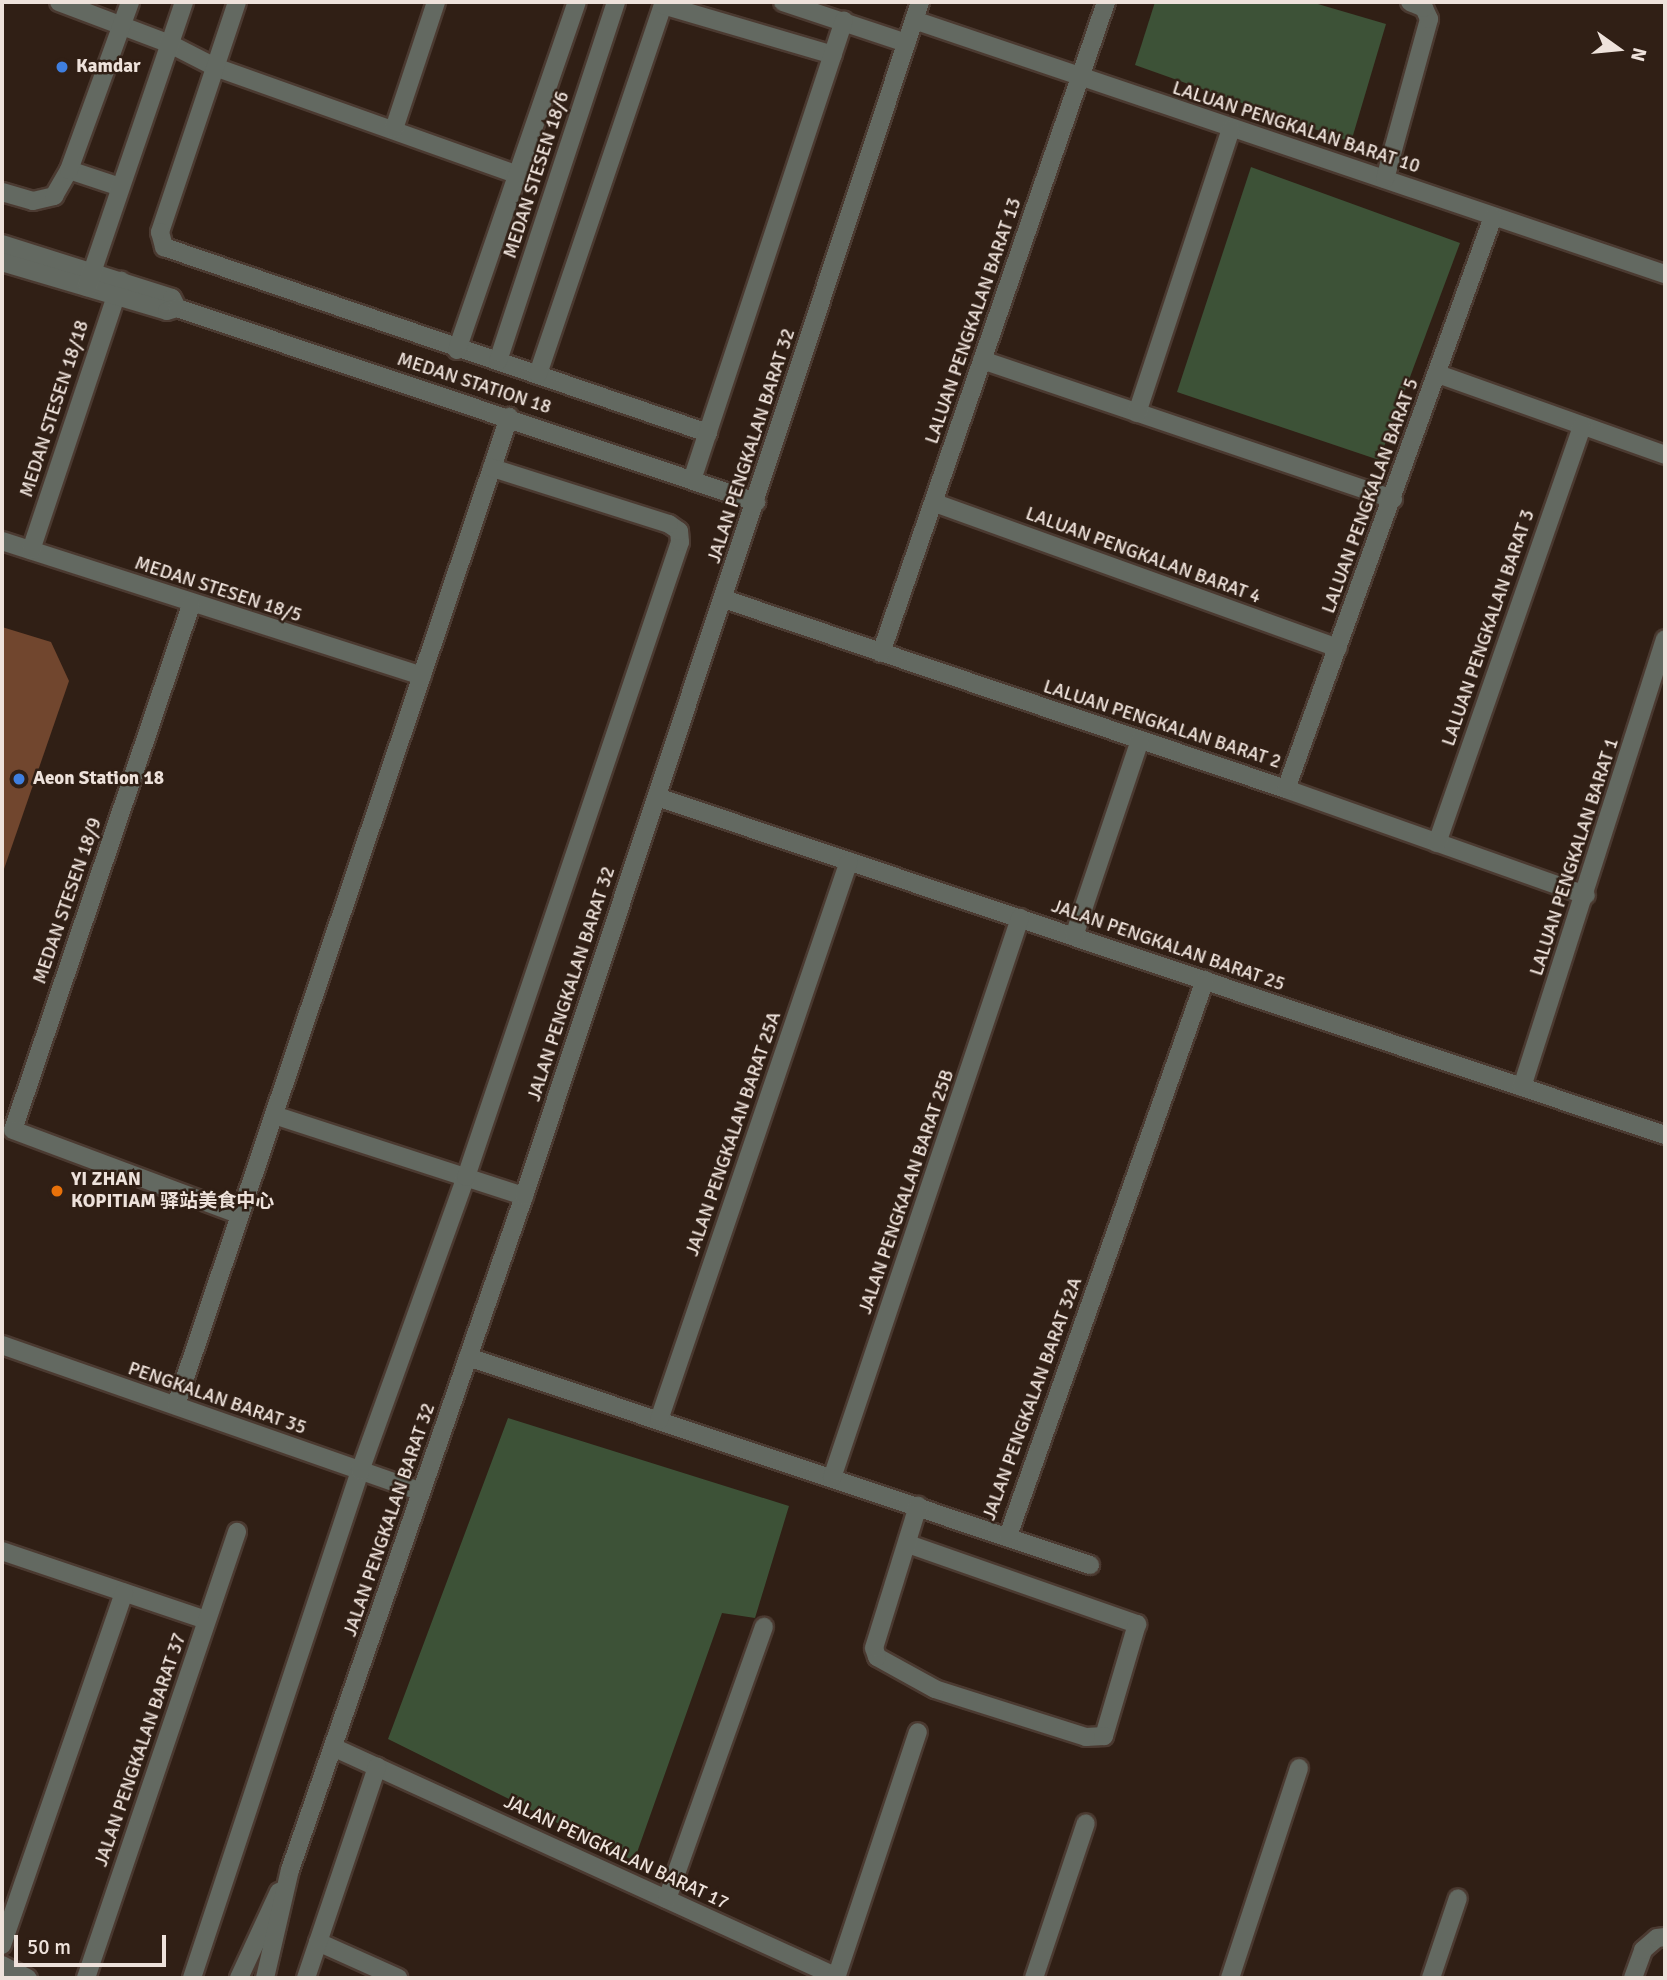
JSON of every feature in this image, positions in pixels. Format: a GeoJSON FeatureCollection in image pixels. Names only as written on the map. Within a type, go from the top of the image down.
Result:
{"type":"FeatureCollection","features":[{"type":"Feature","properties":{"kind":"street"},"geometry":{"type":"LineString","coordinates":[[59,2],[170,44],[215,67],[519,175]]}},
{"type":"Feature","properties":{"kind":"street"},"geometry":{"type":"LineString","coordinates":[[2,192],[33,201],[54,196],[69,170],[130,2]]}},
{"type":"Feature","properties":{"kind":"street"},"geometry":{"type":"LineString","coordinates":[[89,279],[184,2]]}},
{"type":"Feature","properties":{"kind":"street"},"geometry":{"type":"LineString","coordinates":[[237,2],[160,232],[164,247],[457,350],[538,374],[708,433]]}},
{"type":"Feature","properties":{"kind":"street"},"geometry":{"type":"LineString","coordinates":[[394,129],[436,2]]}},
{"type":"Feature","properties":{"kind":"street"},"geometry":{"type":"LineString","coordinates":[[457,350],[577,2]]}},
{"type":"Feature","properties":{"kind":"street","name":"MEDAN STESEN 18/6"},"geometry":{"type":"LineString","coordinates":[[498,361],[617,2]]}},
{"type":"Feature","properties":{"kind":"street"},"geometry":{"type":"LineString","coordinates":[[783,2],[906,43]]}},
{"type":"Feature","properties":{"kind":"street","name":"JALAN PENGKALAN BARAT 32"},"geometry":{"type":"LineString","coordinates":[[265,1978],[290,1870],[335,1748],[418,1491],[524,1196],[724,600],[920,2]]}},
{"type":"Feature","properties":{"kind":"street","name":"LALUAN PENGKALAN BARAT 13"},"geometry":{"type":"LineString","coordinates":[[881,653],[935,503],[1077,77],[1106,2]]}},
{"type":"Feature","properties":{"kind":"street"},"geometry":{"type":"LineString","coordinates":[[1385,179],[1429,19],[1424,8],[1410,2]]}},
{"type":"Feature","properties":{"kind":"street"},"geometry":{"type":"LineString","coordinates":[[538,374],[663,5],[833,55]]}},
{"type":"Feature","properties":{"kind":"street","name":"LALUAN PENGKALAN BARAT 10"},"geometry":{"type":"LineString","coordinates":[[914,20],[1665,274]]}},
{"type":"Feature","properties":{"kind":"street"},"geometry":{"type":"LineString","coordinates":[[692,480],[844,21]]}},
{"type":"Feature","properties":{"kind":"street"},"geometry":{"type":"LineString","coordinates":[[1137,413],[1231,129]]}},
{"type":"Feature","properties":{"kind":"street"},"geometry":{"type":"LineString","coordinates":[[69,170],[120,187]]}},
{"type":"Feature","properties":{"kind":"street","name":"LALUAN PENGKALAN BARAT 5"},"geometry":{"type":"LineString","coordinates":[[1286,789],[1493,217]]}},
{"type":"Feature","properties":{"kind":"street","name":"MEDAN STATION 18"},"geometry":{"type":"LineString","coordinates":[[2,244],[118,288],[167,310],[177,308],[509,417],[756,502]]}},
{"type":"Feature","properties":{"kind":"street","name":"MEDAN STATION 18"},"geometry":{"type":"LineString","coordinates":[[2,262],[89,279]]}},
{"type":"Feature","properties":{"kind":"street","name":"MEDAN STESEN 18/18"},"geometry":{"type":"LineString","coordinates":[[30,551],[118,288]]}},
{"type":"Feature","properties":{"kind":"street"},"geometry":{"type":"LineString","coordinates":[[982,360],[1393,499]]}},
{"type":"Feature","properties":{"kind":"street"},"geometry":{"type":"LineString","coordinates":[[1438,374],[1665,455]]}},
{"type":"Feature","properties":{"kind":"street"},"geometry":{"type":"LineString","coordinates":[[176,1405],[509,417]]}},
{"type":"Feature","properties":{"kind":"street","name":"LALUAN PENGKALAN BARAT 3"},"geometry":{"type":"LineString","coordinates":[[1437,843],[1582,426]]}},
{"type":"Feature","properties":{"kind":"street"},"geometry":{"type":"LineString","coordinates":[[192,1978],[360,1471],[466,1177],[680,541],[679,531],[669,524],[492,468]]}},
{"type":"Feature","properties":{"kind":"street","name":"LALUAN PENGKALAN BARAT 4"},"geometry":{"type":"LineString","coordinates":[[935,503],[1338,648]]}},
{"type":"Feature","properties":{"kind":"street","name":"MEDAN STESEN 18/5"},"geometry":{"type":"LineString","coordinates":[[2,541],[191,605],[422,676]]}},
{"type":"Feature","properties":{"kind":"street","name":"LALUAN PENGKALAN BARAT 2"},"geometry":{"type":"LineString","coordinates":[[724,600],[1286,789],[1586,895]]}},
{"type":"Feature","properties":{"kind":"street","name":"MEDAN STESEN 18/9"},"geometry":{"type":"LineString","coordinates":[[191,605],[13,1130],[240,1215]]}},
{"type":"Feature","properties":{"kind":"street","name":"LALUAN PENGKALAN BARAT 1"},"geometry":{"type":"LineString","coordinates":[[1522,1087],[1586,895],[1665,639]]}},
{"type":"Feature","properties":{"kind":"street"},"geometry":{"type":"LineString","coordinates":[[1074,936],[1140,740]]}},
{"type":"Feature","properties":{"kind":"street","name":"JALAN PENGKALAN BARAT 25"},"geometry":{"type":"LineString","coordinates":[[657,797],[1665,1135]]}},
{"type":"Feature","properties":{"kind":"street","name":"JALAN PENGKALAN BARAT 25A"},"geometry":{"type":"LineString","coordinates":[[659,1420],[849,861]]}},
{"type":"Feature","properties":{"kind":"street","name":"JALAN PENGKALAN BARAT 25B"},"geometry":{"type":"LineString","coordinates":[[832,1478],[1020,919]]}},
{"type":"Feature","properties":{"kind":"street","name":"JALAN PENGKALAN BARAT 32A"},"geometry":{"type":"LineString","coordinates":[[468,1357],[1007,1536],[1205,981]]}},
{"type":"Feature","properties":{"kind":"street"},"geometry":{"type":"LineString","coordinates":[[274,1115],[524,1196]]}},
{"type":"Feature","properties":{"kind":"street","name":"PENGKALAN BARAT 35"},"geometry":{"type":"LineString","coordinates":[[2,1345],[418,1491]]}},
{"type":"Feature","properties":{"kind":"street"},"geometry":{"type":"LineString","coordinates":[[908,1544],[1137,1624],[1104,1737],[1086,1737],[936,1689],[883,1663],[874,1648],[918,1506]]}},
{"type":"Feature","properties":{"kind":"street"},"geometry":{"type":"LineString","coordinates":[[206,1620],[237,1532]]}},
{"type":"Feature","properties":{"kind":"street"},"geometry":{"type":"LineString","coordinates":[[1007,1536],[1090,1565]]}},
{"type":"Feature","properties":{"kind":"street","name":"JALAN PENGKALAN BARAT 37"},"geometry":{"type":"LineString","coordinates":[[2,1551],[206,1620],[86,1978]]}},
{"type":"Feature","properties":{"kind":"street"},"geometry":{"type":"LineString","coordinates":[[2,1945],[124,1592]]}},
{"type":"Feature","properties":{"kind":"street"},"geometry":{"type":"LineString","coordinates":[[667,1899],[764,1627]]}},
{"type":"Feature","properties":{"kind":"street"},"geometry":{"type":"LineString","coordinates":[[836,1978],[918,1732]]}},
{"type":"Feature","properties":{"kind":"street","name":"JALAN PENGKALAN BARAT 17"},"geometry":{"type":"LineString","coordinates":[[335,1748],[836,1978]]}},
{"type":"Feature","properties":{"kind":"street"},"geometry":{"type":"LineString","coordinates":[[306,1978],[377,1767]]}},
{"type":"Feature","properties":{"kind":"street"},"geometry":{"type":"LineString","coordinates":[[1230,1978],[1299,1768]]}},
{"type":"Feature","properties":{"kind":"street"},"geometry":{"type":"LineString","coordinates":[[1034,1978],[1086,1823]]}},
{"type":"Feature","properties":{"kind":"street"},"geometry":{"type":"LineString","coordinates":[[239,1978],[290,1870]]}},
{"type":"Feature","properties":{"kind":"street"},"geometry":{"type":"LineString","coordinates":[[1431,1978],[1458,1898]]}},
{"type":"Feature","properties":{"kind":"street"},"geometry":{"type":"LineString","coordinates":[[1633,1978],[1643,1950],[1661,1938]]}},
{"type":"Feature","properties":{"kind":"street"},"geometry":{"type":"LineString","coordinates":[[318,1941],[398,1978]]}},
{"type":"Feature","properties":{"kind":"street"},"geometry":{"type":"LineString","coordinates":[[2,1965],[28,1978]]}},
{"type":"Feature","properties":{"kind":"green space"},"geometry":{"type":"Polygon","coordinates":[[[1155,2],[1311,2],[1386,24],[1351,142],[1135,65],[1155,2]]]}},
{"type":"Feature","properties":{"kind":"green space"},"geometry":{"type":"Polygon","coordinates":[[[1251,167],[1460,243],[1379,460],[1177,392],[1251,167]]]}},
{"type":"Feature","properties":{"kind":"green space"},"geometry":{"type":"Polygon","coordinates":[[[508,1418],[789,1506],[755,1618],[722,1613],[634,1861],[388,1739],[508,1418]]]}},
{"type":"Feature","properties":{"kind":"building","name":"Aeon Station 18"},"geometry":{"type":"Polygon","coordinates":[[[2,627],[51,642],[69,681],[4,869],[2,627]]]}},
{"type":"Feature","properties":{"kind":"place","name":"Kamdar"},"geometry":{"type":"Point","coordinates":[62,67]}},
{"type":"Feature","properties":{"kind":"place","name":"Aeon Station 18"},"geometry":{"type":"Point","coordinates":[19,779]}},
{"type":"Feature","properties":{"kind":"place","name":"YI ZHAN KOPITIAM 驿站美食中心"},"geometry":{"type":"Point","coordinates":[57,1191]}}]}
